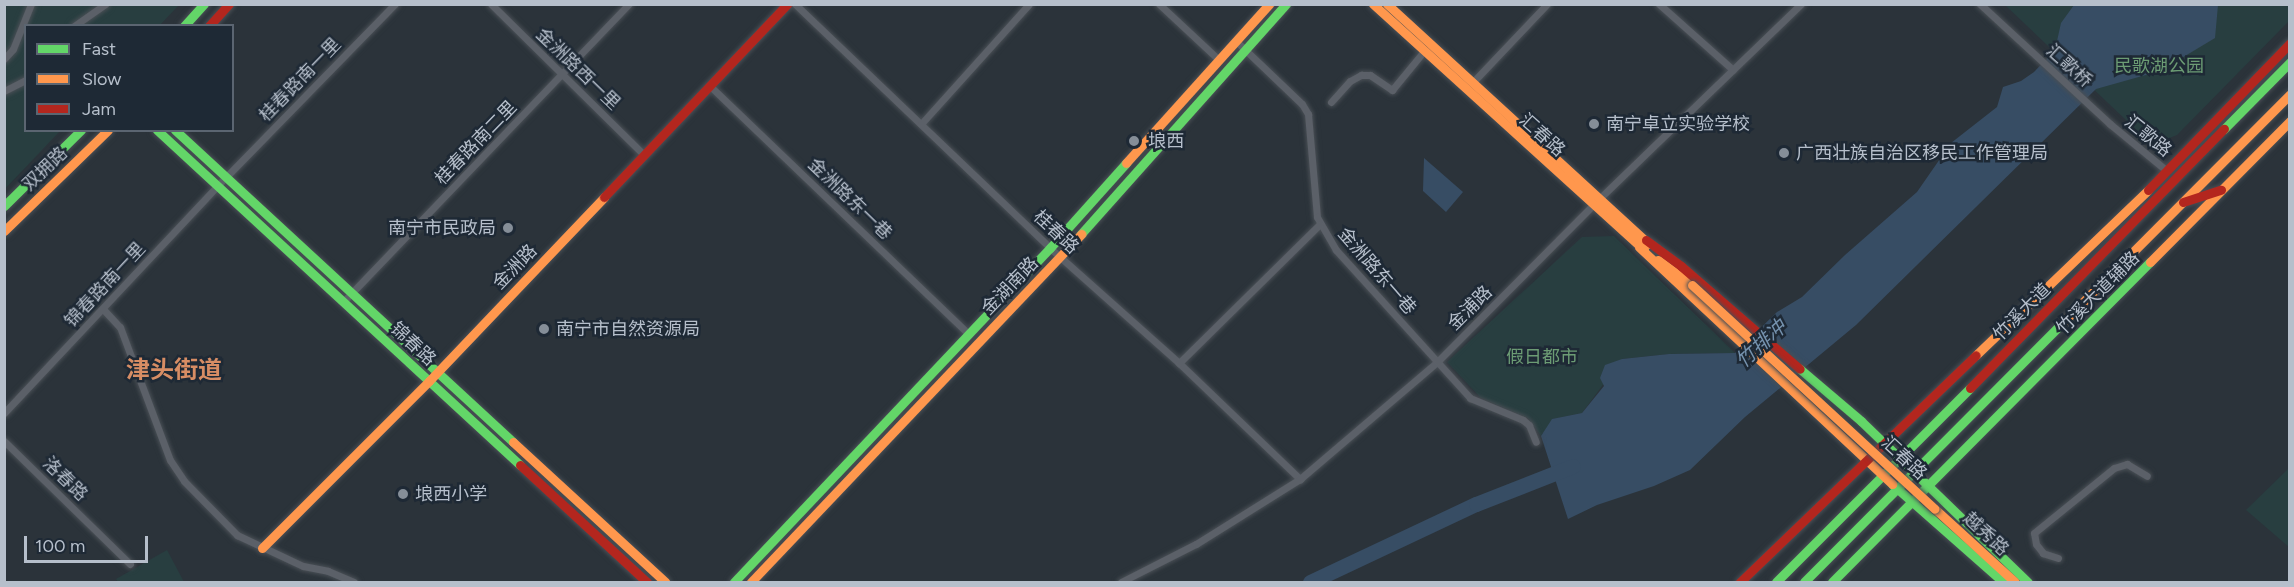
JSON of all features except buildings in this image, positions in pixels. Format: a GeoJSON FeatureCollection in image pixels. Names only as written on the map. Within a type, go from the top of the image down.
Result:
{"type":"FeatureCollection","features":[{"type":"Feature","properties":{"kind":"main road"},"geometry":{"type":"LineString","coordinates":[[185,24],[204,4]]}},
{"type":"Feature","properties":{"kind":"main road"},"geometry":{"type":"LineString","coordinates":[[211,24],[229,4]]}},
{"type":"Feature","properties":{"kind":"main road","name":"金洲路"},"geometry":{"type":"LineString","coordinates":[[262,549],[429,381],[787,4]]}},
{"type":"Feature","properties":{"kind":"main road","name":"金湖南路"},"geometry":{"type":"LineString","coordinates":[[734,582],[1050,248],[1269,4]]}},
{"type":"Feature","properties":{"kind":"main road","name":"金湖南路"},"geometry":{"type":"LineString","coordinates":[[751,582],[1060,257],[1286,4]]}},
{"type":"Feature","properties":{"kind":"main road","name":"汇春路"},"geometry":{"type":"LineString","coordinates":[[1373,4],[1597,201]]}},
{"type":"Feature","properties":{"kind":"main road","name":"汇春路"},"geometry":{"type":"LineString","coordinates":[[1387,4],[1473,82],[1642,244],[1692,285],[1935,509]]}},
{"type":"Feature","properties":{"kind":"main road"},"geometry":{"type":"LineString","coordinates":[[1740,582],[1865,459],[1885,444],[2153,186],[2289,43]]}},
{"type":"Feature","properties":{"kind":"main road"},"geometry":{"type":"LineString","coordinates":[[2266,69],[2289,57]]}},
{"type":"Feature","properties":{"kind":"main road","name":"竹溪大道"},"geometry":{"type":"LineString","coordinates":[[1776,582],[1884,476],[2289,62]]}},
{"type":"Feature","properties":{"kind":"main road","name":"竹溪大道"},"geometry":{"type":"LineString","coordinates":[[1804,582],[2289,94]]}},
{"type":"Feature","properties":{"kind":"main road","name":"竹溪大道辅路"},"geometry":{"type":"LineString","coordinates":[[1832,582],[1914,503],[2289,121]]}},
{"type":"Feature","properties":{"kind":"main road","name":"双拥路"},"geometry":{"type":"LineString","coordinates":[[4,206],[79,132]]}},
{"type":"Feature","properties":{"kind":"main road","name":"双拥路"},"geometry":{"type":"LineString","coordinates":[[4,231],[106,132]]}},
{"type":"Feature","properties":{"kind":"main road","name":"锦春路"},"geometry":{"type":"LineString","coordinates":[[159,132],[647,582]]}},
{"type":"Feature","properties":{"kind":"main road","name":"锦春路"},"geometry":{"type":"LineString","coordinates":[[177,132],[665,582]]}},
{"type":"Feature","properties":{"kind":"main road"},"geometry":{"type":"LineString","coordinates":[[2153,186],[2197,157]]}},
{"type":"Feature","properties":{"kind":"main road"},"geometry":{"type":"LineString","coordinates":[[2183,202],[2225,188]]}},
{"type":"Feature","properties":{"kind":"main road"},"geometry":{"type":"LineString","coordinates":[[1642,244],[1681,266],[1821,387],[1885,444],[2028,582]]}},
{"type":"Feature","properties":{"kind":"main road"},"geometry":{"type":"LineString","coordinates":[[1642,244],[1725,330],[1897,489],[2003,582]]}},
{"type":"Feature","properties":{"kind":"main road","name":"越秀路"},"geometry":{"type":"LineString","coordinates":[[1935,509],[2015,582]]}},
{"type":"Feature","properties":{"kind":"street"},"geometry":{"type":"LineString","coordinates":[[4,59],[13,49],[31,4]]}},
{"type":"Feature","properties":{"kind":"street"},"geometry":{"type":"LineString","coordinates":[[77,24],[105,4]]}},
{"type":"Feature","properties":{"kind":"street","name":"桂春路南一里"},"geometry":{"type":"LineString","coordinates":[[226,177],[395,4]]}},
{"type":"Feature","properties":{"kind":"street","name":"金洲路西一里"},"geometry":{"type":"LineString","coordinates":[[491,4],[644,155]]}},
{"type":"Feature","properties":{"kind":"street","name":"桂春路南二里"},"geometry":{"type":"LineString","coordinates":[[343,302],[629,4]]}},
{"type":"Feature","properties":{"kind":"street","name":"桂春路"},"geometry":{"type":"LineString","coordinates":[[795,4],[1050,248],[1179,363],[1300,479]]}},
{"type":"Feature","properties":{"kind":"street"},"geometry":{"type":"LineString","coordinates":[[921,124],[1029,4]]}},
{"type":"Feature","properties":{"kind":"street"},"geometry":{"type":"LineString","coordinates":[[1159,4],[1218,59]]}},
{"type":"Feature","properties":{"kind":"street"},"geometry":{"type":"LineString","coordinates":[[1473,82],[1547,4]]}},
{"type":"Feature","properties":{"kind":"street"},"geometry":{"type":"LineString","coordinates":[[1659,4],[1733,70]]}},
{"type":"Feature","properties":{"kind":"street","name":"金浦路"},"geometry":{"type":"LineString","coordinates":[[1121,582],[1204,539],[1300,479],[1437,362],[1597,201],[1801,4]]}},
{"type":"Feature","properties":{"kind":"street","name":"汇歌桥"},"geometry":{"type":"LineString","coordinates":[[1980,4],[2110,124]]}},
{"type":"Feature","properties":{"kind":"street","name":"金洲路东一巷"},"geometry":{"type":"LineString","coordinates":[[1236,41],[1302,104],[1308,114],[1315,206],[1320,224],[1336,250],[1470,398],[1523,420],[1529,426],[1536,442]]}},
{"type":"Feature","properties":{"kind":"street"},"geometry":{"type":"LineString","coordinates":[[1331,102],[1350,81],[1361,75],[1370,75],[1392,90],[1424,51]]}},
{"type":"Feature","properties":{"kind":"street"},"geometry":{"type":"LineString","coordinates":[[4,91],[24,81]]}},
{"type":"Feature","properties":{"kind":"street","name":"金洲路东一巷"},"geometry":{"type":"LineString","coordinates":[[710,86],[969,334]]}},
{"type":"Feature","properties":{"kind":"street","name":"汇歌路"},"geometry":{"type":"LineString","coordinates":[[2110,124],[2167,171]]}},
{"type":"Feature","properties":{"kind":"street","name":"锦春路南一里"},"geometry":{"type":"LineString","coordinates":[[4,413],[226,177]]}},
{"type":"Feature","properties":{"kind":"street"},"geometry":{"type":"LineString","coordinates":[[1179,363],[1320,224]]}},
{"type":"Feature","properties":{"kind":"street"},"geometry":{"type":"LineString","coordinates":[[103,309],[120,327],[170,460],[184,481],[237,535],[262,549],[354,582]]}},
{"type":"Feature","properties":{"kind":"street","name":"洛春路"},"geometry":{"type":"LineString","coordinates":[[4,441],[130,564]]}},
{"type":"Feature","properties":{"kind":"street"},"geometry":{"type":"LineString","coordinates":[[2058,558],[2043,553],[2036,544],[2034,533],[2114,468],[2127,464],[2147,476]]}},
{"type":"Feature","properties":{"kind":"green space"},"geometry":{"type":"Polygon","coordinates":[[[5,5],[179,5],[161,24],[24,24],[24,132],[59,132],[5,189],[5,5]]]}},
{"type":"Feature","properties":{"kind":"green space","name":"民歌湖公园"},"geometry":{"type":"Polygon","coordinates":[[[2005,5],[2289,5],[2289,21],[2177,135],[2157,143],[2147,140],[2005,5]]]}},
{"type":"Feature","properties":{"kind":"green space","name":"假日都市"},"geometry":{"type":"Polygon","coordinates":[[[1614,236],[1735,353],[1669,354],[1622,359],[1582,413],[1553,419],[1541,436],[1528,418],[1481,398],[1447,362],[1582,237],[1614,236]]]}},
{"type":"Feature","properties":{"kind":"green space"},"geometry":{"type":"Polygon","coordinates":[[[2289,468],[2289,547],[2246,510],[2289,468]]]}},
{"type":"Feature","properties":{"kind":"green space"},"geometry":{"type":"Polygon","coordinates":[[[167,550],[184,582],[118,582],[116,579],[167,550]]]}},
{"type":"Feature","properties":{"kind":"water"},"geometry":{"type":"Polygon","coordinates":[[[2074,5],[2218,5],[2215,38],[2160,71],[2096,89],[1856,325],[1745,417],[1690,470],[1654,486],[1597,505],[1568,519],[1541,436],[1552,419],[1582,413],[1604,386],[1600,378],[1605,365],[1622,359],[1669,354],[1735,353],[1777,312],[1802,297],[1845,255],[1917,192],[1951,143],[1997,107],[2003,87],[2021,81],[2034,72],[2055,50],[2061,23],[2074,5]]]}},
{"type":"Feature","properties":{"kind":"water"},"geometry":{"type":"Polygon","coordinates":[[[1424,158],[1463,192],[1446,212],[1423,191],[1424,158]]]}},
{"type":"Feature","properties":{"kind":"waterway","name":"竹排冲"},"geometry":{"type":"LineString","coordinates":[[1310,582],[1476,504],[1573,466]]}},
{"type":"Feature","properties":{"kind":"traffic: fast"},"geometry":{"type":"LineString","coordinates":[[186,24],[204,4]]}},
{"type":"Feature","properties":{"kind":"traffic: fast"},"geometry":{"type":"LineString","coordinates":[[1081,234],[1286,4]]}},
{"type":"Feature","properties":{"kind":"traffic: fast"},"geometry":{"type":"LineString","coordinates":[[2224,129],[2290,62]]}},
{"type":"Feature","properties":{"kind":"traffic: fast"},"geometry":{"type":"LineString","coordinates":[[4,206],[79,132]]}},
{"type":"Feature","properties":{"kind":"traffic: fast"},"geometry":{"type":"LineString","coordinates":[[159,132],[520,465]]}},
{"type":"Feature","properties":{"kind":"traffic: fast"},"geometry":{"type":"LineString","coordinates":[[177,132],[513,442]]}},
{"type":"Feature","properties":{"kind":"traffic: fast"},"geometry":{"type":"LineString","coordinates":[[734,582],[1050,248],[1126,163]]}},
{"type":"Feature","properties":{"kind":"traffic: fast"},"geometry":{"type":"LineString","coordinates":[[1832,582],[2150,262]]}},
{"type":"Feature","properties":{"kind":"traffic: fast"},"geometry":{"type":"LineString","coordinates":[[1804,582],[2062,323]]}},
{"type":"Feature","properties":{"kind":"traffic: fast"},"geometry":{"type":"LineString","coordinates":[[1800,369],[1861,421],[2028,582]]}},
{"type":"Feature","properties":{"kind":"traffic: fast"},"geometry":{"type":"LineString","coordinates":[[1776,582],[1970,388]]}},
{"type":"Feature","properties":{"kind":"traffic: fast"},"geometry":{"type":"LineString","coordinates":[[1892,484],[2003,582]]}},
{"type":"Feature","properties":{"kind":"traffic: slow"},"geometry":{"type":"LineString","coordinates":[[1126,163],[1269,4]]}},
{"type":"Feature","properties":{"kind":"traffic: slow"},"geometry":{"type":"LineString","coordinates":[[1373,4],[1644,250]]}},
{"type":"Feature","properties":{"kind":"traffic: slow"},"geometry":{"type":"LineString","coordinates":[[1387,4],[1649,244]]}},
{"type":"Feature","properties":{"kind":"traffic: slow"},"geometry":{"type":"LineString","coordinates":[[2062,323],[2290,94]]}},
{"type":"Feature","properties":{"kind":"traffic: slow"},"geometry":{"type":"LineString","coordinates":[[2150,262],[2290,121]]}},
{"type":"Feature","properties":{"kind":"traffic: slow"},"geometry":{"type":"LineString","coordinates":[[4,231],[106,132]]}},
{"type":"Feature","properties":{"kind":"traffic: slow"},"geometry":{"type":"LineString","coordinates":[[1976,355],[2148,190]]}},
{"type":"Feature","properties":{"kind":"traffic: slow"},"geometry":{"type":"LineString","coordinates":[[262,548],[429,381],[604,197]]}},
{"type":"Feature","properties":{"kind":"traffic: slow"},"geometry":{"type":"LineString","coordinates":[[751,582],[1081,234]]}},
{"type":"Feature","properties":{"kind":"traffic: slow"},"geometry":{"type":"LineString","coordinates":[[1639,247],[1892,484]]}},
{"type":"Feature","properties":{"kind":"traffic: slow"},"geometry":{"type":"LineString","coordinates":[[1658,260],[1692,285]]}},
{"type":"Feature","properties":{"kind":"traffic: slow"},"geometry":{"type":"LineString","coordinates":[[1692,285],[1935,509]]}},
{"type":"Feature","properties":{"kind":"traffic: slow"},"geometry":{"type":"LineString","coordinates":[[513,442],[665,582]]}},
{"type":"Feature","properties":{"kind":"traffic: slow"},"geometry":{"type":"LineString","coordinates":[[1935,509],[2015,582]]}},
{"type":"Feature","properties":{"kind":"traffic: jam"},"geometry":{"type":"LineString","coordinates":[[211,24],[229,4]]}},
{"type":"Feature","properties":{"kind":"traffic: jam"},"geometry":{"type":"LineString","coordinates":[[604,197],[787,4]]}},
{"type":"Feature","properties":{"kind":"traffic: jam"},"geometry":{"type":"LineString","coordinates":[[2148,190],[2290,43]]}},
{"type":"Feature","properties":{"kind":"traffic: jam"},"geometry":{"type":"LineString","coordinates":[[1970,388],[2224,129]]}},
{"type":"Feature","properties":{"kind":"traffic: jam"},"geometry":{"type":"LineString","coordinates":[[2183,202],[2221,190]]}},
{"type":"Feature","properties":{"kind":"traffic: jam"},"geometry":{"type":"LineString","coordinates":[[1646,240],[1681,266],[1800,369]]}},
{"type":"Feature","properties":{"kind":"traffic: jam"},"geometry":{"type":"LineString","coordinates":[[1740,582],[1976,355]]}},
{"type":"Feature","properties":{"kind":"traffic: jam"},"geometry":{"type":"LineString","coordinates":[[520,465],[647,582]]}},
{"type":"Feature","properties":{"kind":"place","name":"南宁卓立实验学校"},"geometry":{"type":"Point","coordinates":[1594,124]}},
{"type":"Feature","properties":{"kind":"place","name":"埌西"},"geometry":{"type":"Point","coordinates":[1134,141]}},
{"type":"Feature","properties":{"kind":"place","name":"广西壮族自治区移民工作管理局"},"geometry":{"type":"Point","coordinates":[1784,153]}},
{"type":"Feature","properties":{"kind":"place","name":"南宁市民政局"},"geometry":{"type":"Point","coordinates":[508,228]}},
{"type":"Feature","properties":{"kind":"place","name":"南宁市自然资源局"},"geometry":{"type":"Point","coordinates":[544,329]}},
{"type":"Feature","properties":{"kind":"place","name":"埌西小学"},"geometry":{"type":"Point","coordinates":[403,494]}},
{"type":"Feature","properties":{"kind":"district","name":"津头街道"},"geometry":{"type":"Point","coordinates":[174,370]}}]}
